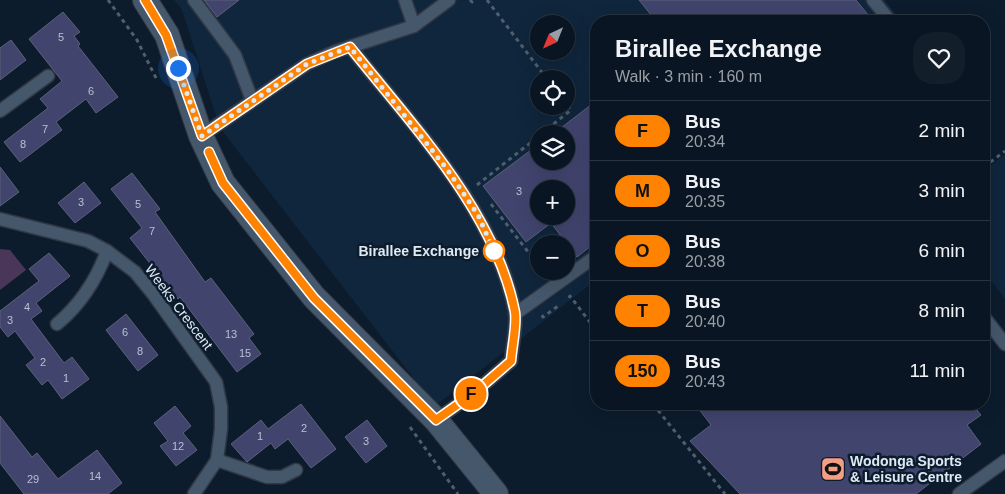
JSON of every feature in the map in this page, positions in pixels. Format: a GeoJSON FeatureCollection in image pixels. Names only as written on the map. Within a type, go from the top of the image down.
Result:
{"type":"FeatureCollection","features":[{"type":"Feature","properties":{"kind":"street"},"geometry":{"type":"LineString","coordinates":[[145,0],[166,35],[202,136],[223,183],[314,298],[436,420],[496,494]]}},
{"type":"Feature","properties":{"kind":"lane"},"geometry":{"type":"LineString","coordinates":[[194,0],[235,55],[252,100]]}},
{"type":"Feature","properties":{"kind":"lane"},"geometry":{"type":"LineString","coordinates":[[405,0],[414,26]]}},
{"type":"Feature","properties":{"kind":"lane"},"geometry":{"type":"LineString","coordinates":[[202,136],[307,64],[350,47],[414,26],[449,0]]}},
{"type":"Feature","properties":{"kind":"lane"},"geometry":{"type":"LineString","coordinates":[[873,0],[885,15]]}},
{"type":"Feature","properties":{"kind":"lane"},"geometry":{"type":"LineString","coordinates":[[350,47],[447,169],[478,215],[507,286],[515,314],[511,361],[474,393],[436,420]]}},
{"type":"Feature","properties":{"kind":"lane"},"geometry":{"type":"LineString","coordinates":[[0,111],[48,76]]}},
{"type":"Feature","properties":{"kind":"lane","name":"Weeks Crescent"},"geometry":{"type":"LineString","coordinates":[[0,219],[88,241],[108,252],[135,272],[216,382],[221,422],[217,460],[194,494]]}},
{"type":"Feature","properties":{"kind":"lane"},"geometry":{"type":"LineString","coordinates":[[57,324],[73,310],[96,278],[108,252]]}},
{"type":"Feature","properties":{"kind":"lane"},"geometry":{"type":"LineString","coordinates":[[515,314],[590,260]]}},
{"type":"Feature","properties":{"kind":"lane"},"geometry":{"type":"LineString","coordinates":[[990,325],[1005,344]]}},
{"type":"Feature","properties":{"kind":"lane"},"geometry":{"type":"LineString","coordinates":[[217,460],[267,477],[282,477],[296,470]]}},
{"type":"Feature","properties":{"kind":"lane"},"geometry":{"type":"LineString","coordinates":[[959,494],[1005,461]]}},
{"type":"Feature","properties":{"kind":"path"},"geometry":{"type":"LineString","coordinates":[[470,0],[472,2],[475,0]]}},
{"type":"Feature","properties":{"kind":"path"},"geometry":{"type":"LineString","coordinates":[[487,0],[539,70]]}},
{"type":"Feature","properties":{"kind":"path"},"geometry":{"type":"LineString","coordinates":[[552,125],[565,115]]}},
{"type":"Feature","properties":{"kind":"path"},"geometry":{"type":"LineString","coordinates":[[482,193],[477,185],[530,143]]}},
{"type":"Feature","properties":{"kind":"path"},"geometry":{"type":"LineString","coordinates":[[990,162],[1005,151]]}},
{"type":"Feature","properties":{"kind":"path"},"geometry":{"type":"LineString","coordinates":[[488,200],[530,254]]}},
{"type":"Feature","properties":{"kind":"path"},"geometry":{"type":"LineString","coordinates":[[570,296],[590,322]]}},
{"type":"Feature","properties":{"kind":"path"},"geometry":{"type":"LineString","coordinates":[[658,410],[725,494]]}},
{"type":"Feature","properties":{"kind":"shaded area"},"geometry":{"type":"Polygon","coordinates":[[[174,0],[885,0],[896,15],[590,15],[590,285],[435,406],[220,128],[182,10],[174,0]]]}},
{"type":"Feature","properties":{"kind":"shaded area"},"geometry":{"type":"Polygon","coordinates":[[[1005,154],[1005,299],[990,279],[990,166],[1005,154]]]}},
{"type":"Feature","properties":{"kind":"shaded area"},"geometry":{"type":"Polygon","coordinates":[[[0,249],[10,250],[26,270],[0,290],[0,249]]]}},
{"type":"Feature","properties":{"kind":"building"},"geometry":{"type":"Polygon","coordinates":[[[204,0],[239,0],[217,17],[204,0]]]}},
{"type":"Feature","properties":{"kind":"building"},"geometry":{"type":"Polygon","coordinates":[[[639,0],[856,0],[868,15],[651,15],[639,0]]]}},
{"type":"Feature","properties":{"kind":"building"},"geometry":{"type":"Polygon","coordinates":[[[63,12],[80,32],[74,36],[80,44],[78,46],[118,97],[96,113],[86,99],[56,122],[62,130],[20,162],[4,142],[48,108],[40,99],[62,81],[29,39],[63,12]]]}},
{"type":"Feature","properties":{"kind":"building"},"geometry":{"type":"Polygon","coordinates":[[[11,40],[26,60],[0,80],[0,48],[11,40]]]}},
{"type":"Feature","properties":{"kind":"building"},"geometry":{"type":"Polygon","coordinates":[[[590,106],[590,247],[577,257],[575,254],[575,235],[560,235],[553,225],[575,225],[575,180],[530,180],[530,225],[548,225],[535,235],[530,235],[530,239],[526,242],[483,186],[530,151],[530,170],[575,170],[575,125],[565,125],[590,106]]]}},
{"type":"Feature","properties":{"kind":"building"},"geometry":{"type":"Polygon","coordinates":[[[0,167],[19,192],[0,206],[0,167]]]}},
{"type":"Feature","properties":{"kind":"building"},"geometry":{"type":"Polygon","coordinates":[[[132,173],[160,209],[155,212],[205,282],[211,278],[254,334],[249,338],[261,354],[237,372],[180,297],[178,299],[130,238],[142,228],[111,189],[132,173]]]}},
{"type":"Feature","properties":{"kind":"building"},"geometry":{"type":"Polygon","coordinates":[[[84,182],[101,203],[75,223],[58,203],[84,182]]]}},
{"type":"Feature","properties":{"kind":"building"},"geometry":{"type":"Polygon","coordinates":[[[49,253],[70,276],[36,303],[42,311],[31,319],[64,363],[72,357],[89,379],[62,399],[48,380],[42,385],[26,365],[35,358],[15,331],[8,337],[0,327],[0,311],[39,281],[29,269],[49,253]]]}},
{"type":"Feature","properties":{"kind":"building"},"geometry":{"type":"Polygon","coordinates":[[[126,314],[158,355],[138,371],[106,330],[126,314]]]}},
{"type":"Feature","properties":{"kind":"building"},"geometry":{"type":"Polygon","coordinates":[[[301,404],[336,449],[311,468],[288,439],[275,449],[271,443],[247,462],[231,444],[261,420],[268,429],[301,404]]]}},
{"type":"Feature","properties":{"kind":"building"},"geometry":{"type":"Polygon","coordinates":[[[175,406],[191,426],[183,433],[197,450],[176,466],[160,446],[168,441],[154,423],[175,406]]]}},
{"type":"Feature","properties":{"kind":"building","name":"Wodonga Sports & Leisure Centre"},"geometry":{"type":"Polygon","coordinates":[[[700,410],[977,410],[981,415],[967,425],[981,444],[916,494],[740,494],[690,441],[711,425],[700,410]]]}},
{"type":"Feature","properties":{"kind":"building"},"geometry":{"type":"Polygon","coordinates":[[[0,416],[32,457],[37,453],[58,479],[97,450],[122,483],[108,494],[24,494],[0,463],[0,416]]]}},
{"type":"Feature","properties":{"kind":"building"},"geometry":{"type":"Polygon","coordinates":[[[367,420],[387,446],[366,463],[345,437],[367,420]]]}},
{"type":"Feature","properties":{"kind":"bus line","name":"F"},"geometry":{"type":"LineString","coordinates":[[145,0],[166,35],[202,136],[307,64],[350,47],[447,169],[478,215],[507,286],[515,314],[511,361],[474,393],[436,420],[314,298],[223,183],[209,152]]}},
{"type":"Feature","properties":{"kind":"place","name":"Birallee Exchange"},"geometry":{"type":"Point","coordinates":[494,251]}},
{"type":"Feature","properties":{"kind":"place","name":"Wodonga Sports & Leisure Centre"},"geometry":{"type":"Point","coordinates":[833,469]}},
{"type":"Feature","properties":{"kind":"route"},"geometry":{"type":"LineString","coordinates":[[178,68],[202,136],[307,64],[350,47],[447,169],[478,215],[494,251]]}}]}
